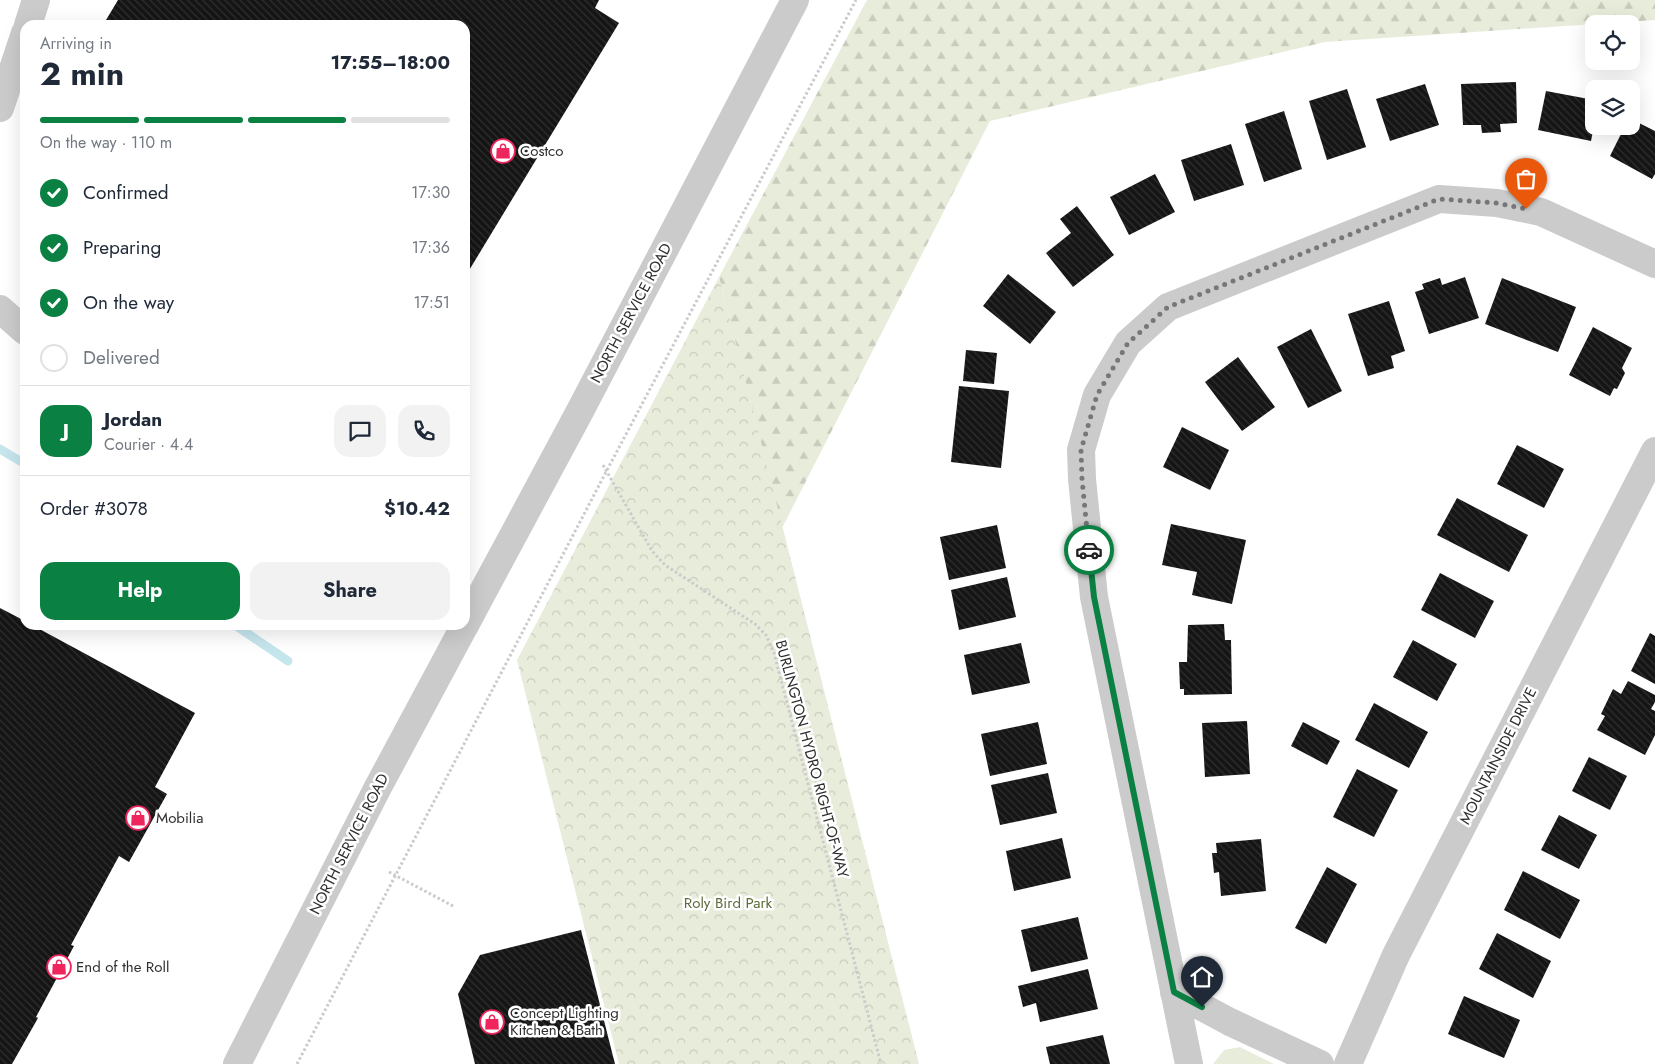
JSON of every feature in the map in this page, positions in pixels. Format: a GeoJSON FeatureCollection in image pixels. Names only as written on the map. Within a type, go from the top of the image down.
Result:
{"type":"FeatureCollection","features":[{"type":"Feature","properties":{"kind":"street"},"geometry":{"type":"LineString","coordinates":[[30,20],[36,0]]}},
{"type":"Feature","properties":{"kind":"street","name":"NORTH SERVICE ROAD"},"geometry":{"type":"LineString","coordinates":[[470,615],[585,402],[795,0]]}},
{"type":"Feature","properties":{"kind":"street"},"geometry":{"type":"LineString","coordinates":[[0,108],[20,48]]}},
{"type":"Feature","properties":{"kind":"street"},"geometry":{"type":"LineString","coordinates":[[1189,1064],[1094,597],[1082,479],[1081,450],[1097,395],[1128,343],[1168,307],[1439,199],[1497,203],[1541,212],[1655,264]]}},
{"type":"Feature","properties":{"kind":"street"},"geometry":{"type":"LineString","coordinates":[[0,309],[20,327]]}},
{"type":"Feature","properties":{"kind":"street","name":"MOUNTAINSIDE DRIVE"},"geometry":{"type":"LineString","coordinates":[[1348,1064],[1396,955],[1655,451]]}},
{"type":"Feature","properties":{"kind":"street","name":"NORTH SERVICE ROAD"},"geometry":{"type":"LineString","coordinates":[[237,1064],[372,798],[462,630]]}},
{"type":"Feature","properties":{"kind":"street"},"geometry":{"type":"LineString","coordinates":[[1174,992],[1230,1022],[1320,1064]]}},
{"type":"Feature","properties":{"kind":"path"},"geometry":{"type":"LineString","coordinates":[[297,1064],[606,472],[856,0]]}},
{"type":"Feature","properties":{"kind":"path","name":"BURLINGTON HYDRO RIGHT-OF-WAY"},"geometry":{"type":"LineString","coordinates":[[603,465],[652,551],[665,566],[756,624],[766,635],[774,653],[881,1064]]}},
{"type":"Feature","properties":{"kind":"path"},"geometry":{"type":"LineString","coordinates":[[389,872],[455,907]]}},
{"type":"Feature","properties":{"kind":"green space"},"geometry":{"type":"Polygon","coordinates":[[[867,0],[1655,0],[1655,20],[1640,21],[1640,15],[1585,15],[1585,25],[1325,42],[990,121],[782,528],[719,277],[867,0]]]}},
{"type":"Feature","properties":{"kind":"green space","name":"Roly Bird Park"},"geometry":{"type":"Polygon","coordinates":[[[719,277],[919,1064],[619,1064],[517,660],[719,277]]]}},
{"type":"Feature","properties":{"kind":"green space"},"geometry":{"type":"Polygon","coordinates":[[[1240,1047],[1274,1064],[1213,1064],[1224,1050],[1240,1047]]]}},
{"type":"Feature","properties":{"kind":"building","name":"Costco"},"geometry":{"type":"Polygon","coordinates":[[[118,0],[599,0],[595,8],[619,23],[470,269],[470,20],[106,20],[118,0]]]}},
{"type":"Feature","properties":{"kind":"building"},"geometry":{"type":"Polygon","coordinates":[[[1516,82],[1517,123],[1500,124],[1501,132],[1482,133],[1481,125],[1463,125],[1461,84],[1516,82]]]}},
{"type":"Feature","properties":{"kind":"building"},"geometry":{"type":"Polygon","coordinates":[[[1425,84],[1439,125],[1390,141],[1376,99],[1425,84]]]}},
{"type":"Feature","properties":{"kind":"building"},"geometry":{"type":"Polygon","coordinates":[[[1347,89],[1366,147],[1327,160],[1309,101],[1347,89]]]}},
{"type":"Feature","properties":{"kind":"building"},"geometry":{"type":"Polygon","coordinates":[[[1546,91],[1585,98],[1585,135],[1592,135],[1591,141],[1538,130],[1546,91]]]}},
{"type":"Feature","properties":{"kind":"building"},"geometry":{"type":"Polygon","coordinates":[[[1284,111],[1302,169],[1264,182],[1245,124],[1284,111]]]}},
{"type":"Feature","properties":{"kind":"building"},"geometry":{"type":"Polygon","coordinates":[[[1640,124],[1655,131],[1655,174],[1652,179],[1610,156],[1620,135],[1640,135],[1640,124]]]}},
{"type":"Feature","properties":{"kind":"building"},"geometry":{"type":"Polygon","coordinates":[[[1231,144],[1244,185],[1194,201],[1181,160],[1231,144]]]}},
{"type":"Feature","properties":{"kind":"building"},"geometry":{"type":"Polygon","coordinates":[[[1155,174],[1175,212],[1129,235],[1110,197],[1155,174]]]}},
{"type":"Feature","properties":{"kind":"building"},"geometry":{"type":"Polygon","coordinates":[[[1077,206],[1114,255],[1073,287],[1046,253],[1071,233],[1060,219],[1077,206]]]}},
{"type":"Feature","properties":{"kind":"building"},"geometry":{"type":"Polygon","coordinates":[[[1008,274],[1056,312],[1030,344],[983,306],[1008,274]]]}},
{"type":"Feature","properties":{"kind":"building"},"geometry":{"type":"Polygon","coordinates":[[[1465,277],[1479,318],[1429,334],[1415,292],[1424,289],[1422,284],[1440,278],[1442,285],[1465,277]]]}},
{"type":"Feature","properties":{"kind":"building"},"geometry":{"type":"Polygon","coordinates":[[[1502,278],[1576,307],[1558,352],[1485,324],[1502,278]]]}},
{"type":"Feature","properties":{"kind":"building"},"geometry":{"type":"Polygon","coordinates":[[[1389,301],[1405,351],[1391,356],[1394,368],[1368,376],[1348,314],[1389,301]]]}},
{"type":"Feature","properties":{"kind":"building"},"geometry":{"type":"Polygon","coordinates":[[[1593,327],[1632,348],[1622,368],[1625,373],[1617,389],[1614,388],[1610,396],[1569,375],[1593,327]]]}},
{"type":"Feature","properties":{"kind":"building"},"geometry":{"type":"Polygon","coordinates":[[[1311,329],[1342,391],[1308,408],[1277,347],[1311,329]]]}},
{"type":"Feature","properties":{"kind":"building"},"geometry":{"type":"Polygon","coordinates":[[[966,350],[997,353],[994,384],[963,381],[966,350]]]}},
{"type":"Feature","properties":{"kind":"building"},"geometry":{"type":"Polygon","coordinates":[[[1238,357],[1275,407],[1242,431],[1205,382],[1238,357]]]}},
{"type":"Feature","properties":{"kind":"building"},"geometry":{"type":"Polygon","coordinates":[[[959,386],[1009,391],[1001,468],[951,462],[959,386]]]}},
{"type":"Feature","properties":{"kind":"building"},"geometry":{"type":"Polygon","coordinates":[[[1182,427],[1229,450],[1210,490],[1163,467],[1182,427]]]}},
{"type":"Feature","properties":{"kind":"building"},"geometry":{"type":"Polygon","coordinates":[[[1517,445],[1564,469],[1544,508],[1497,484],[1517,445]]]}},
{"type":"Feature","properties":{"kind":"building"},"geometry":{"type":"Polygon","coordinates":[[[1457,498],[1528,535],[1509,572],[1437,535],[1457,498]]]}},
{"type":"Feature","properties":{"kind":"building"},"geometry":{"type":"Polygon","coordinates":[[[1171,524],[1246,540],[1232,604],[1192,595],[1197,572],[1162,565],[1171,524]]]}},
{"type":"Feature","properties":{"kind":"building"},"geometry":{"type":"Polygon","coordinates":[[[997,525],[1006,568],[949,580],[940,537],[997,525]]]}},
{"type":"Feature","properties":{"kind":"building"},"geometry":{"type":"Polygon","coordinates":[[[1440,573],[1494,601],[1475,638],[1421,610],[1440,573]]]}},
{"type":"Feature","properties":{"kind":"building"},"geometry":{"type":"Polygon","coordinates":[[[1007,577],[1016,617],[959,630],[951,590],[1007,577]]]}},
{"type":"Feature","properties":{"kind":"building"},"geometry":{"type":"Polygon","coordinates":[[[0,608],[20,618],[20,630],[41,630],[195,713],[155,787],[167,794],[129,862],[119,856],[71,945],[74,946],[36,1017],[38,1018],[12,1064],[0,1064],[0,608]]]}},
{"type":"Feature","properties":{"kind":"building"},"geometry":{"type":"Polygon","coordinates":[[[1224,624],[1225,640],[1231,640],[1232,694],[1184,695],[1184,689],[1180,689],[1179,662],[1187,662],[1188,625],[1224,624]]]}},
{"type":"Feature","properties":{"kind":"building"},"geometry":{"type":"Polygon","coordinates":[[[1650,633],[1655,636],[1655,684],[1631,671],[1650,633]]]}},
{"type":"Feature","properties":{"kind":"building"},"geometry":{"type":"Polygon","coordinates":[[[1413,640],[1457,664],[1437,701],[1393,677],[1413,640]]]}},
{"type":"Feature","properties":{"kind":"building"},"geometry":{"type":"Polygon","coordinates":[[[1021,643],[1030,683],[972,695],[964,655],[1021,643]]]}},
{"type":"Feature","properties":{"kind":"building"},"geometry":{"type":"Polygon","coordinates":[[[1628,681],[1655,695],[1655,702],[1651,709],[1655,711],[1655,735],[1645,755],[1597,730],[1605,716],[1601,714],[1613,689],[1621,694],[1628,681]]]}},
{"type":"Feature","properties":{"kind":"building"},"geometry":{"type":"Polygon","coordinates":[[[1374,703],[1428,732],[1409,768],[1355,740],[1374,703]]]}},
{"type":"Feature","properties":{"kind":"building"},"geometry":{"type":"Polygon","coordinates":[[[1247,721],[1250,774],[1205,777],[1202,723],[1247,721]]]}},
{"type":"Feature","properties":{"kind":"building"},"geometry":{"type":"Polygon","coordinates":[[[1038,722],[1047,764],[990,776],[981,734],[1038,722]]]}},
{"type":"Feature","properties":{"kind":"building"},"geometry":{"type":"Polygon","coordinates":[[[1303,722],[1340,741],[1327,765],[1291,746],[1303,722]]]}},
{"type":"Feature","properties":{"kind":"building"},"geometry":{"type":"Polygon","coordinates":[[[1589,757],[1627,776],[1610,810],[1572,791],[1589,757]]]}},
{"type":"Feature","properties":{"kind":"building"},"geometry":{"type":"Polygon","coordinates":[[[1357,769],[1398,790],[1374,837],[1333,817],[1357,769]]]}},
{"type":"Feature","properties":{"kind":"building"},"geometry":{"type":"Polygon","coordinates":[[[1048,773],[1057,813],[1000,825],[991,785],[1048,773]]]}},
{"type":"Feature","properties":{"kind":"building"},"geometry":{"type":"Polygon","coordinates":[[[1559,815],[1597,835],[1579,869],[1541,850],[1559,815]]]}},
{"type":"Feature","properties":{"kind":"building"},"geometry":{"type":"Polygon","coordinates":[[[1062,838],[1071,878],[1014,891],[1006,851],[1062,838]]]}},
{"type":"Feature","properties":{"kind":"building"},"geometry":{"type":"Polygon","coordinates":[[[1261,839],[1266,891],[1221,896],[1219,872],[1214,873],[1212,853],[1217,853],[1216,843],[1261,839]]]}},
{"type":"Feature","properties":{"kind":"building"},"geometry":{"type":"Polygon","coordinates":[[[1327,867],[1357,884],[1326,944],[1295,928],[1327,867]]]}},
{"type":"Feature","properties":{"kind":"building"},"geometry":{"type":"Polygon","coordinates":[[[1523,871],[1580,900],[1560,939],[1504,910],[1523,871]]]}},
{"type":"Feature","properties":{"kind":"building"},"geometry":{"type":"Polygon","coordinates":[[[1078,917],[1088,959],[1031,972],[1021,930],[1078,917]]]}},
{"type":"Feature","properties":{"kind":"building"},"geometry":{"type":"Polygon","coordinates":[[[581,930],[615,1064],[475,1064],[458,994],[480,955],[581,930]]]}},
{"type":"Feature","properties":{"kind":"building"},"geometry":{"type":"Polygon","coordinates":[[[1497,933],[1551,961],[1533,998],[1479,969],[1497,933]]]}},
{"type":"Feature","properties":{"kind":"building"},"geometry":{"type":"Polygon","coordinates":[[[1088,969],[1098,1009],[1040,1022],[1036,1003],[1023,1007],[1018,986],[1088,969]]]}},
{"type":"Feature","properties":{"kind":"building"},"geometry":{"type":"Polygon","coordinates":[[[1464,996],[1520,1020],[1504,1058],[1448,1034],[1464,996]]]}},
{"type":"Feature","properties":{"kind":"building"},"geometry":{"type":"Polygon","coordinates":[[[1103,1035],[1110,1064],[1050,1064],[1046,1047],[1103,1035]]]}},
{"type":"Feature","properties":{"kind":"waterway"},"geometry":{"type":"LineString","coordinates":[[0,449],[20,461]]}},
{"type":"Feature","properties":{"kind":"waterway"},"geometry":{"type":"LineString","coordinates":[[242,630],[288,661]]}},
{"type":"Feature","properties":{"kind":"way so far"},"geometry":{"type":"LineString","coordinates":[[1089,550],[1081,450],[1097,395],[1128,343],[1168,307],[1439,199],[1497,203],[1526,209]]}},
{"type":"Feature","properties":{"kind":"place","name":"Costco"},"geometry":{"type":"Point","coordinates":[503,151]}},
{"type":"Feature","properties":{"kind":"place","name":"Mobilia"},"geometry":{"type":"Point","coordinates":[138,818]}},
{"type":"Feature","properties":{"kind":"place","name":"End of the Roll"},"geometry":{"type":"Point","coordinates":[59,967]}},
{"type":"Feature","properties":{"kind":"place","name":"Concept Lighting Kitchen & Bath"},"geometry":{"type":"Point","coordinates":[492,1022]}},
{"type":"Feature","properties":{"kind":"route"},"geometry":{"type":"LineString","coordinates":[[1089,550],[1094,597],[1174,992],[1202,1007]]}}]}
